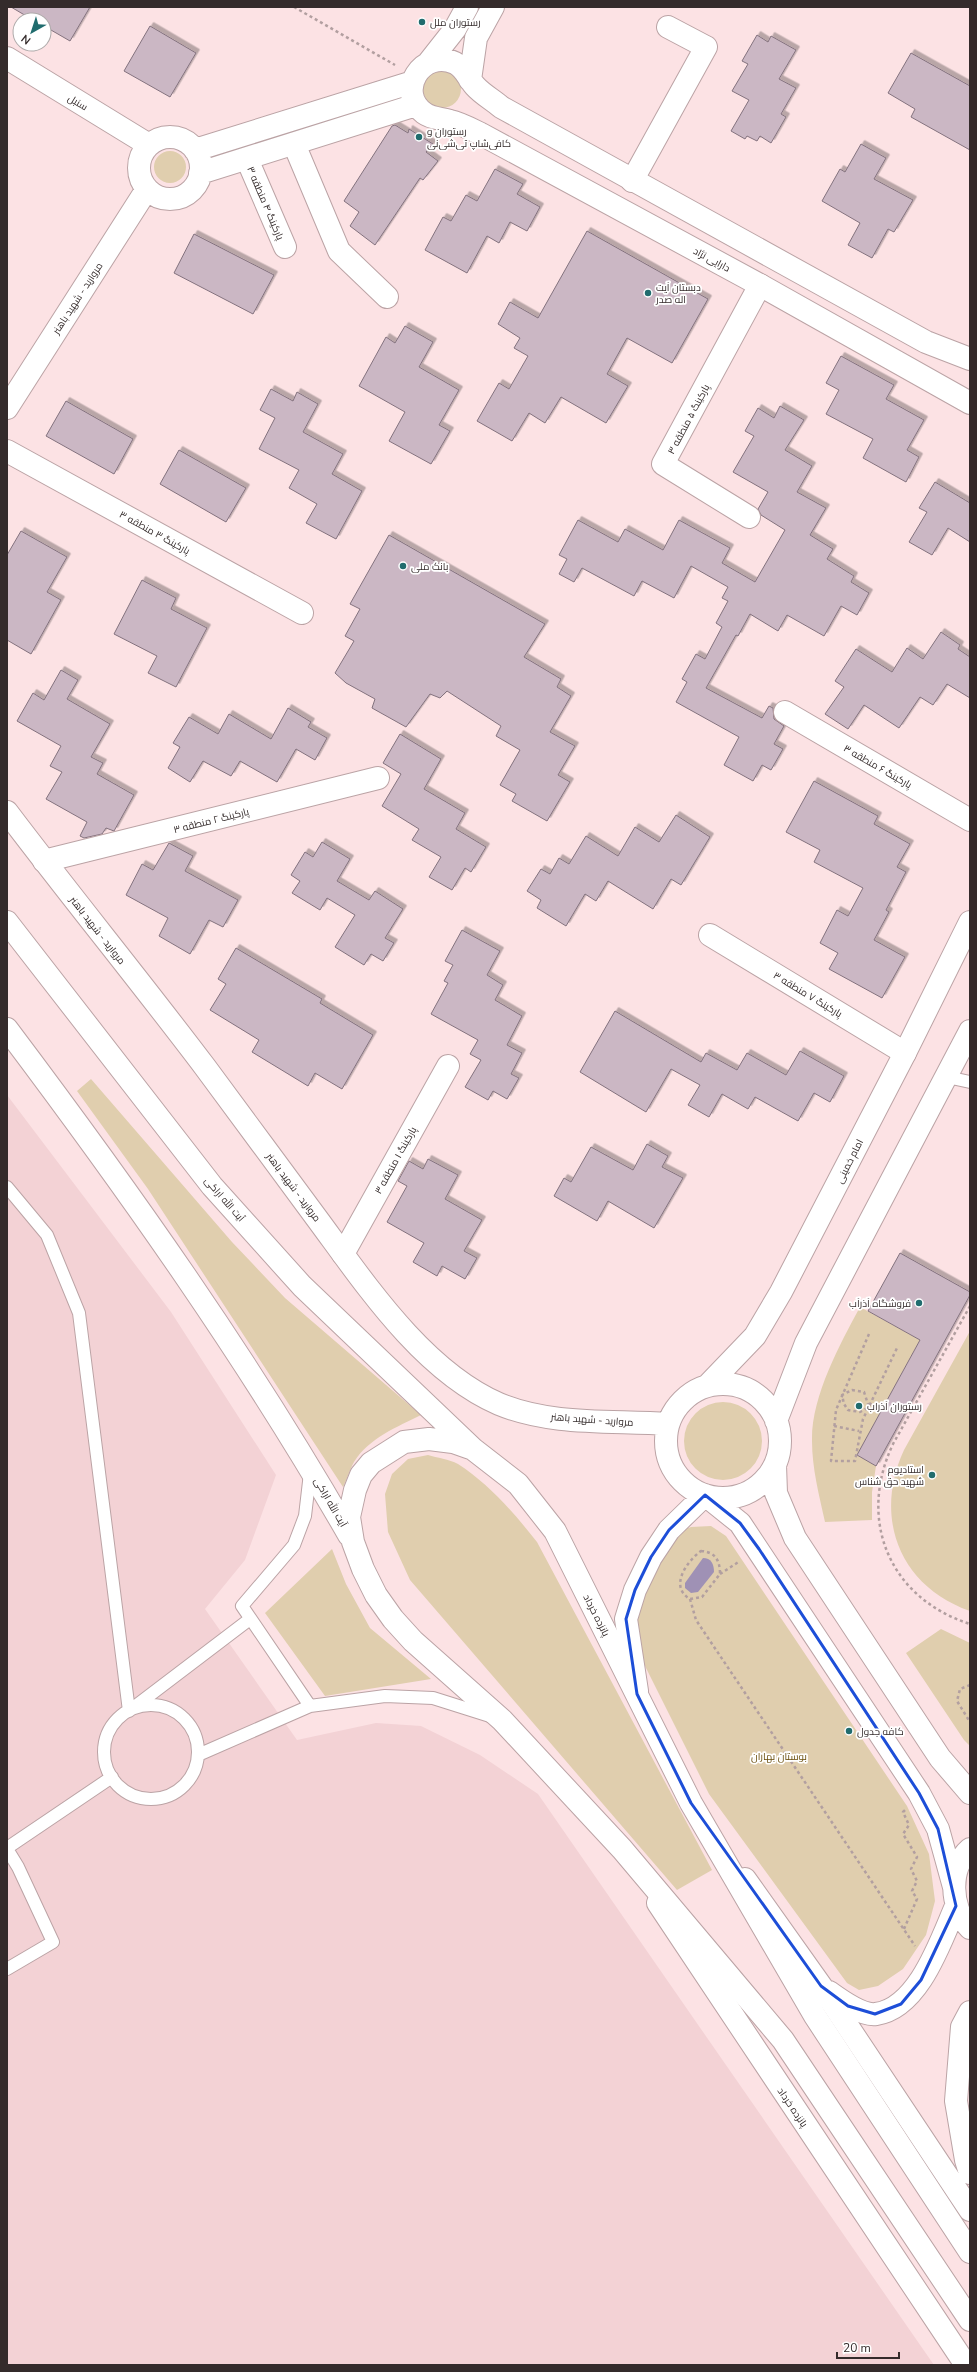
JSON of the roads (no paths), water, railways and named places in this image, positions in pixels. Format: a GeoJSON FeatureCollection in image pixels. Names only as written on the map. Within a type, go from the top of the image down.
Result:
{"type":"FeatureCollection","features":[{"type":"Feature","properties":{"kind":"street"},"geometry":{"type":"LineString","coordinates":[[200,173],[416,105],[412,94],[419,73],[455,29],[466,7]]}},
{"type":"Feature","properties":{"kind":"street"},"geometry":{"type":"LineString","coordinates":[[473,83],[476,38],[493,7]]}},
{"type":"Feature","properties":{"kind":"street"},"geometry":{"type":"LineString","coordinates":[[632,181],[706,47],[668,27]]}},
{"type":"Feature","properties":{"kind":"street","name":"سنبل"},"geometry":{"type":"LineString","coordinates":[[7,58],[149,145]]}},
{"type":"Feature","properties":{"kind":"street"},"geometry":{"type":"LineString","coordinates":[[195,150],[419,73],[444,60],[458,64],[473,83],[501,107],[632,181],[926,342],[970,359]]}},
{"type":"Feature","properties":{"kind":"street","name":"دارایی نژاد"},"geometry":{"type":"LineString","coordinates":[[416,105],[423,113],[431,118],[450,121],[481,134],[760,285],[970,403]]}},
{"type":"Feature","properties":{"kind":"street"},"geometry":{"type":"LineString","coordinates":[[179,138],[188,143],[195,150],[201,165],[198,182],[184,196],[164,198],[155,195],[147,189],[140,171],[140,162],[149,145],[158,140],[179,138]]}},
{"type":"Feature","properties":{"kind":"street"},"geometry":{"type":"LineString","coordinates":[[294,144],[339,250],[387,297]]}},
{"type":"Feature","properties":{"kind":"street","name":"پارکینگ ۴ منطقه ۳"},"geometry":{"type":"LineString","coordinates":[[247,159],[285,247]]}},
{"type":"Feature","properties":{"kind":"street","name":"مروارید - شهید باهنر"},"geometry":{"type":"LineString","coordinates":[[7,408],[147,189]]}},
{"type":"Feature","properties":{"kind":"street","name":"پارکینگ ۵ منطقه ۳"},"geometry":{"type":"LineString","coordinates":[[748,517],[664,464],[760,285]]}},
{"type":"Feature","properties":{"kind":"street","name":"پارکینگ ۳ منطقه ۳"},"geometry":{"type":"LineString","coordinates":[[7,451],[302,612]]}},
{"type":"Feature","properties":{"kind":"street","name":"پارکینگ ۶ منطقه ۳"},"geometry":{"type":"LineString","coordinates":[[785,712],[970,820]]}},
{"type":"Feature","properties":{"kind":"street","name":"پارکینگ ۲ منطقه ۳"},"geometry":{"type":"LineString","coordinates":[[44,861],[378,778]]}},
{"type":"Feature","properties":{"kind":"street","name":"مروارید - شهید باهنر"},"geometry":{"type":"LineString","coordinates":[[7,812],[203,1065],[343,1254],[395,1320],[446,1373],[499,1404],[549,1417],[668,1424]]}},
{"type":"Feature","properties":{"kind":"street","name":"آیت الله اراکی"},"geometry":{"type":"LineString","coordinates":[[7,922],[212,1186],[302,1286],[473,1449]]}},
{"type":"Feature","properties":{"kind":"street","name":"امام خمینی"},"geometry":{"type":"LineString","coordinates":[[707,1386],[755,1336],[781,1292],[905,1053],[970,922]]}},
{"type":"Feature","properties":{"kind":"street","name":"پارکینگ ۷ منطقه ۳"},"geometry":{"type":"LineString","coordinates":[[710,935],[905,1053]]}},
{"type":"Feature","properties":{"kind":"street","name":"آیت الله اراکی"},"geometry":{"type":"LineString","coordinates":[[7,1029],[142,1212],[311,1468],[353,1542]]}},
{"type":"Feature","properties":{"kind":"street"},"geometry":{"type":"LineString","coordinates":[[776,1421],[806,1343],[970,1031]]}},
{"type":"Feature","properties":{"kind":"street","name":"پارکینگ ۱ منطقه ۳"},"geometry":{"type":"LineString","coordinates":[[343,1254],[448,1066]]}},
{"type":"Feature","properties":{"kind":"street"},"geometry":{"type":"LineString","coordinates":[[724,1384],[741,1387],[756,1395],[764,1402],[776,1421],[780,1449],[775,1465],[766,1479],[753,1490],[738,1496],[721,1498],[705,1495],[691,1489],[680,1479],[672,1467],[667,1453],[666,1438],[668,1424],[674,1411],[683,1400],[694,1391],[707,1386],[724,1384]]}},
{"type":"Feature","properties":{"kind":"street"},"geometry":{"type":"LineString","coordinates":[[353,1542],[349,1518],[351,1503],[361,1475],[371,1463],[404,1442],[429,1439],[453,1442],[473,1449]]}},
{"type":"Feature","properties":{"kind":"street","name":"پانزده خرداد"},"geometry":{"type":"LineString","coordinates":[[473,1449],[518,1484],[555,1531],[691,1803],[815,2016],[970,2252]]}},
{"type":"Feature","properties":{"kind":"street"},"geometry":{"type":"LineString","coordinates":[[775,1465],[776,1493],[795,1538],[940,1758],[970,1793]]}},
{"type":"Feature","properties":{"kind":"street"},"geometry":{"type":"LineString","coordinates":[[637,1694],[626,1619],[635,1590],[650,1557],[669,1530],[705,1495]]}},
{"type":"Feature","properties":{"kind":"street"},"geometry":{"type":"LineString","coordinates":[[705,1495],[740,1523],[919,1792],[938,1829],[955,1896],[970,1928]]}},
{"type":"Feature","properties":{"kind":"street","name":"پانزده خرداد"},"geometry":{"type":"LineString","coordinates":[[353,1542],[370,1582],[394,1619],[413,1640],[502,1720],[622,1849],[784,2040],[970,2320]]}},
{"type":"Feature","properties":{"kind":"street","name":"پانزده خرداد"},"geometry":{"type":"LineString","coordinates":[[691,1803],[820,1986],[970,2210]]}},
{"type":"Feature","properties":{"kind":"street","name":"پانزده خرداد"},"geometry":{"type":"LineString","coordinates":[[622,1849],[966,2365]]}},
{"type":"Feature","properties":{"kind":"street"},"geometry":{"type":"LineString","coordinates":[[820,1986],[848,2006],[875,2014],[901,2004],[921,1980],[928,1966],[955,1896],[958,1868],[970,1849]]}},
{"type":"Feature","properties":{"kind":"street"},"geometry":{"type":"LineString","coordinates":[[970,2012],[962,2027],[956,2101],[966,2160],[970,2173]]}},
{"type":"Feature","properties":{"kind":"lane"},"geometry":{"type":"LineString","coordinates":[[947,1077],[970,1082]]}},
{"type":"Feature","properties":{"kind":"lane"},"geometry":{"type":"LineString","coordinates":[[7,1187],[47,1235],[79,1313],[129,1711]]}},
{"type":"Feature","properties":{"kind":"lane"},"geometry":{"type":"LineString","coordinates":[[310,1706],[242,1606],[294,1545],[305,1516],[311,1468]]}},
{"type":"Feature","properties":{"kind":"lane"},"geometry":{"type":"LineString","coordinates":[[129,1711],[142,1706],[156,1706],[170,1709],[182,1717],[191,1728],[197,1741],[198,1755],[195,1769],[188,1782],[177,1792],[163,1798],[148,1800],[134,1796],[121,1788],[112,1777],[106,1763],[104,1748],[108,1733],[117,1721],[129,1711],[250,1619]]}},
{"type":"Feature","properties":{"kind":"lane"},"geometry":{"type":"LineString","coordinates":[[198,1755],[310,1706],[385,1696],[433,1698],[502,1720]]}},
{"type":"Feature","properties":{"kind":"lane"},"geometry":{"type":"LineString","coordinates":[[7,1969],[53,1942],[18,1867],[7,1848],[112,1777]]}},
{"type":"Feature","properties":{"kind":"place","name":"رستوران ملل"},"geometry":{"type":"Point","coordinates":[422,22]}},
{"type":"Feature","properties":{"kind":"place","name":"رستوران و کافی‌شاپ تی‌شی‌نی"},"geometry":{"type":"Point","coordinates":[419,137]}},
{"type":"Feature","properties":{"kind":"place","name":"دبستان آیت اله صدر"},"geometry":{"type":"Point","coordinates":[648,293]}},
{"type":"Feature","properties":{"kind":"place","name":"بانک ملی"},"geometry":{"type":"Point","coordinates":[403,566]}},
{"type":"Feature","properties":{"kind":"place","name":"فروشگاه آذرآب"},"geometry":{"type":"Point","coordinates":[919,1303]}},
{"type":"Feature","properties":{"kind":"place","name":"رستوران آذراب"},"geometry":{"type":"Point","coordinates":[859,1406]}},
{"type":"Feature","properties":{"kind":"place","name":"استادیوم شهید حق شناس"},"geometry":{"type":"Point","coordinates":[932,1475]}},
{"type":"Feature","properties":{"kind":"place","name":"کافه جدول"},"geometry":{"type":"Point","coordinates":[849,1731]}},
{"type":"Feature","properties":{"kind":"park label","name":"بوستان بهاران"},"geometry":{"type":"Point","coordinates":[779,1756]}}]}
